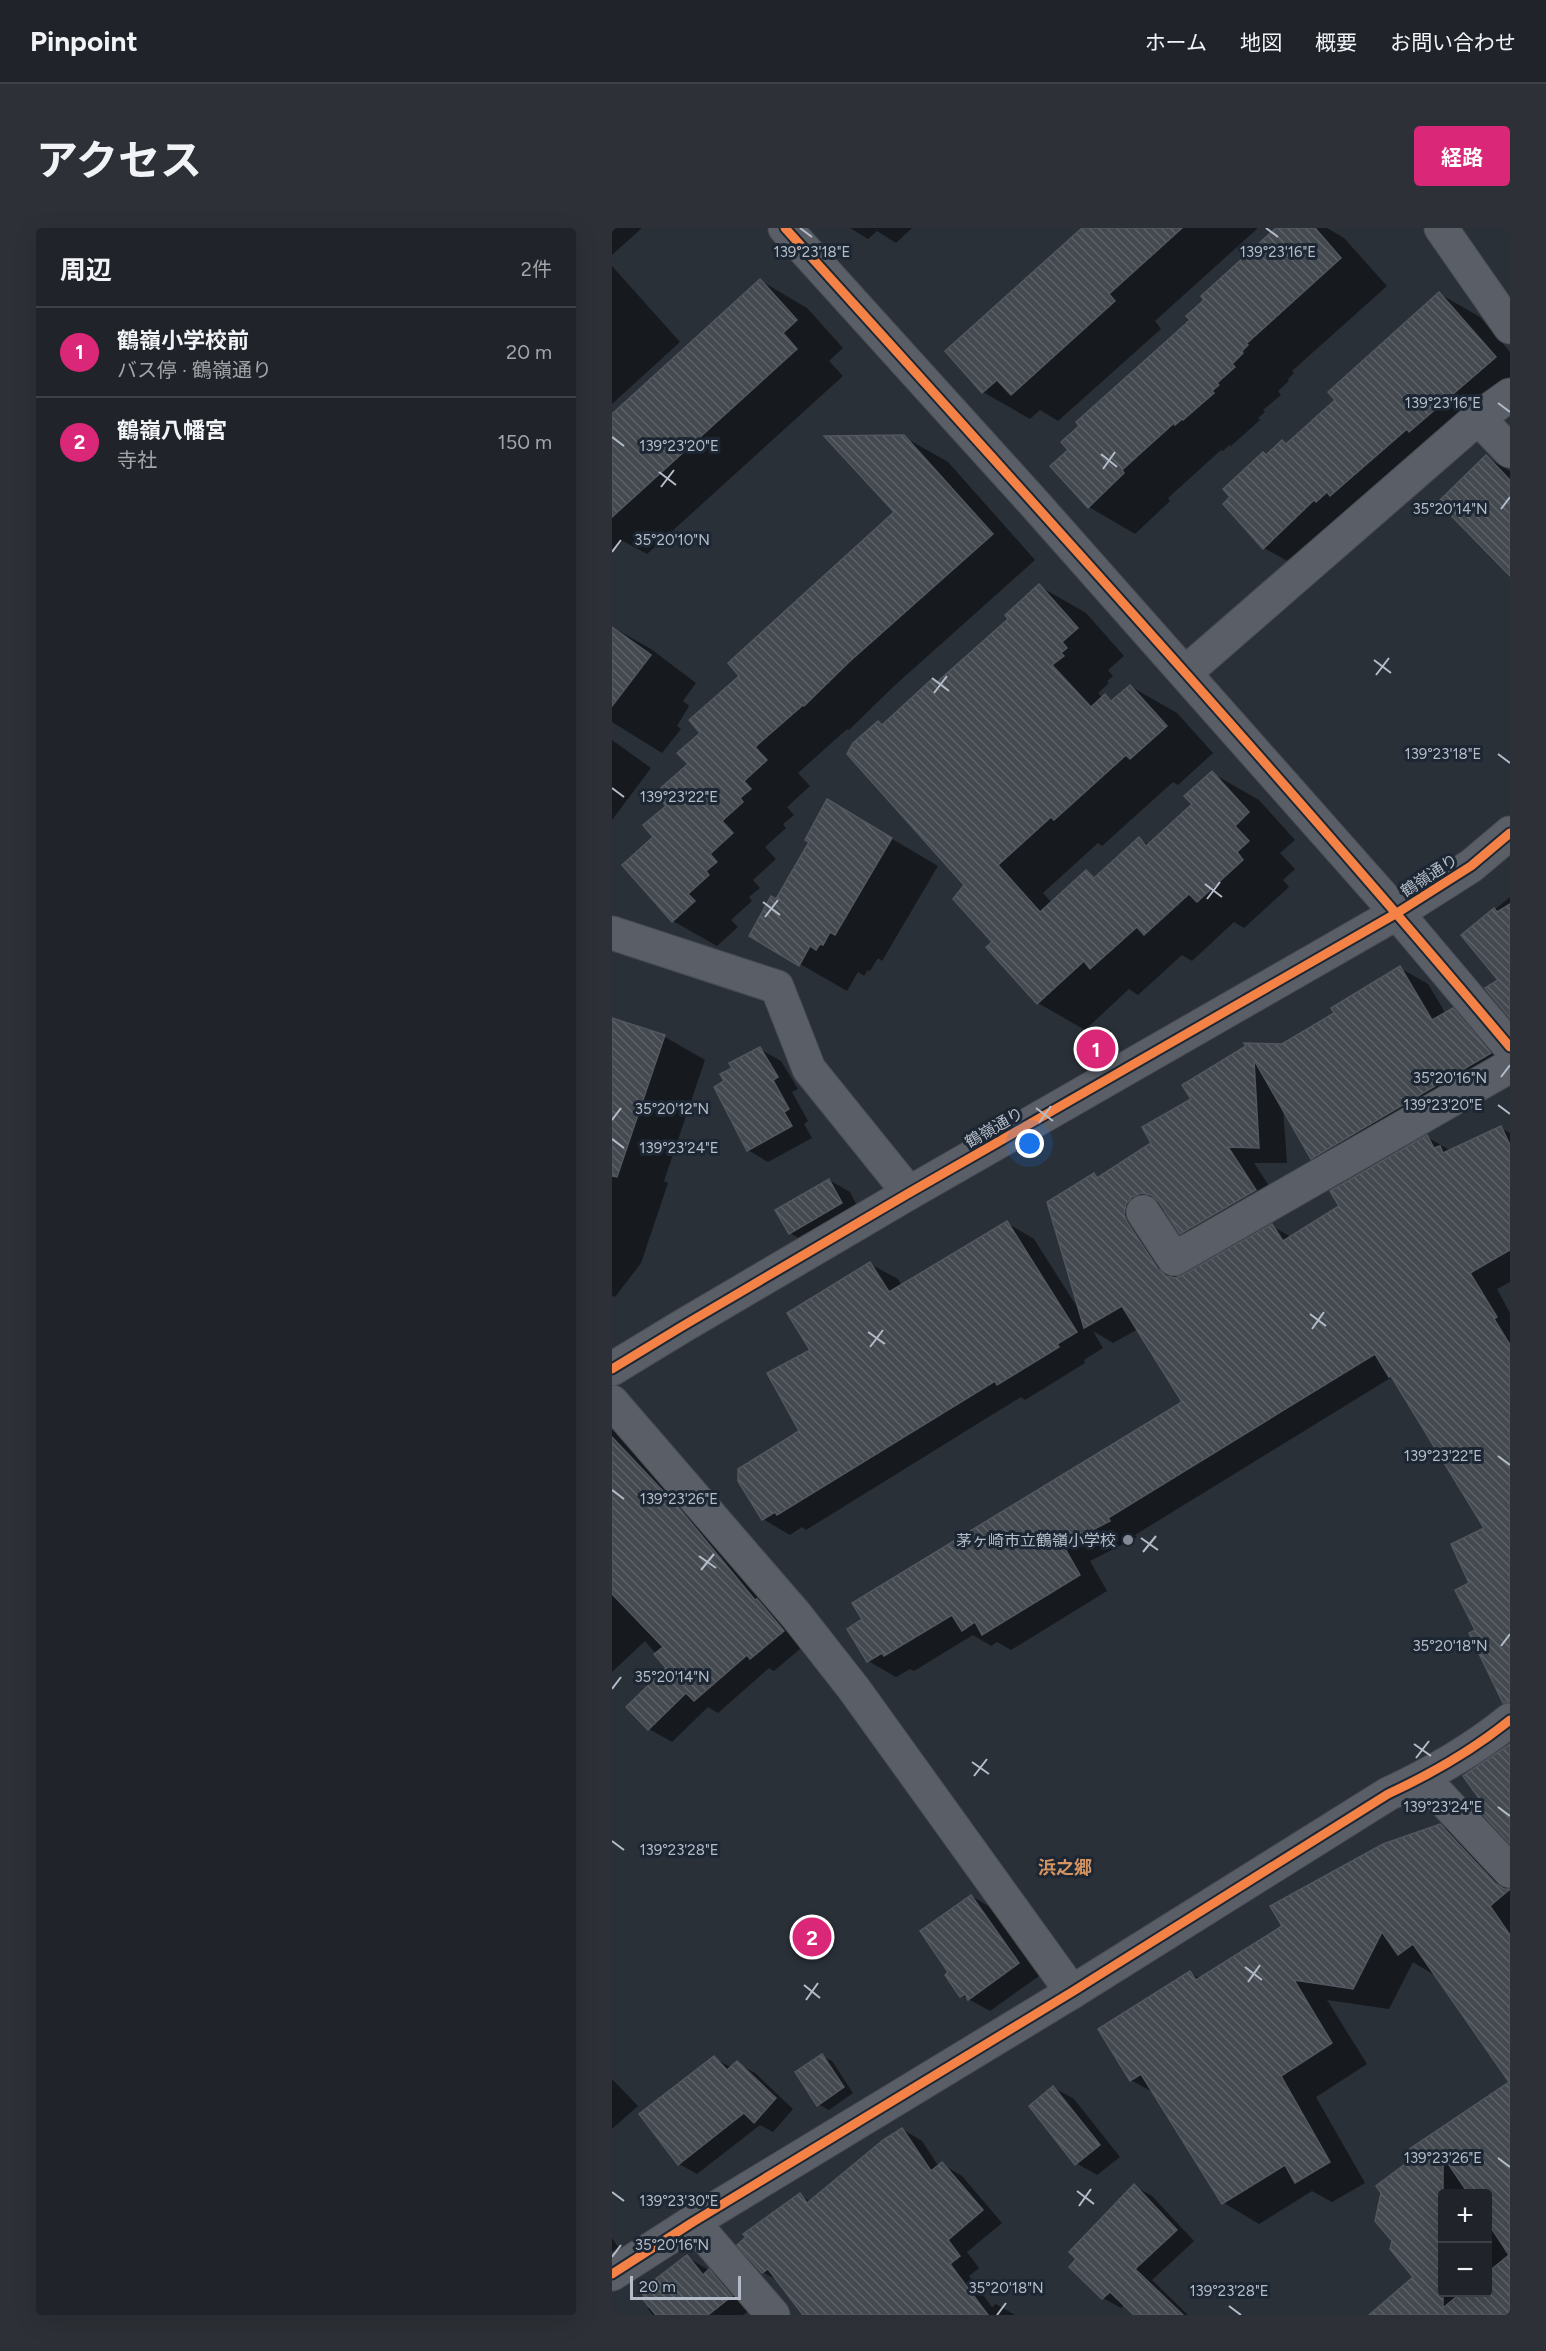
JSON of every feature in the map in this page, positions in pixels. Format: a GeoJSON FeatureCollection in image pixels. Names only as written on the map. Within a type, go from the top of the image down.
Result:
{"type":"FeatureCollection","features":[{"type":"Feature","properties":{"kind":"street"},"geometry":{"type":"LineString","coordinates":[[785,228],[1185,673],[1397,913],[1510,1047]]}},
{"type":"Feature","properties":{"kind":"street"},"geometry":{"type":"LineString","coordinates":[[1441,228],[1510,327]]}},
{"type":"Feature","properties":{"kind":"street"},"geometry":{"type":"LineString","coordinates":[[1185,673],[1478,418],[1510,395]]}},
{"type":"Feature","properties":{"kind":"street"},"geometry":{"type":"LineString","coordinates":[[1478,418],[1510,451]]}},
{"type":"Feature","properties":{"kind":"street","name":"鶴嶺通り"},"geometry":{"type":"LineString","coordinates":[[612,1369],[681,1326],[909,1193],[1397,913],[1471,866],[1510,833]]}},
{"type":"Feature","properties":{"kind":"street"},"geometry":{"type":"LineString","coordinates":[[612,933],[777,987],[808,1069],[909,1193]]}},
{"type":"Feature","properties":{"kind":"street"},"geometry":{"type":"LineString","coordinates":[[1143,1212],[1174,1259],[1510,1066]]}},
{"type":"Feature","properties":{"kind":"street"},"geometry":{"type":"LineString","coordinates":[[612,1402],[796,1615],[854,1689],[1072,1992]]}},
{"type":"Feature","properties":{"kind":"street"},"geometry":{"type":"LineString","coordinates":[[612,2274],[693,2222],[1072,1992],[1388,1794],[1423,1778],[1488,1738],[1510,1720]]}},
{"type":"Feature","properties":{"kind":"street"},"geometry":{"type":"LineString","coordinates":[[1423,1778],[1510,1871]]}},
{"type":"Feature","properties":{"kind":"street"},"geometry":{"type":"LineString","coordinates":[[693,2222],[773,2315]]}},
{"type":"Feature","properties":{"kind":"building"},"geometry":{"type":"Polygon","coordinates":[[[1082,228],[1182,228],[1109,294],[1115,301],[1011,395],[997,380],[982,393],[945,351],[1082,228]]]}},
{"type":"Feature","properties":{"kind":"building"},"geometry":{"type":"Polygon","coordinates":[[[1276,228],[1315,228],[1341,258],[1246,344],[1248,345],[1242,351],[1243,353],[1232,364],[1235,367],[1217,383],[1219,385],[1212,391],[1214,393],[1183,420],[1175,425],[1174,423],[1122,470],[1124,473],[1088,508],[1050,466],[1068,450],[1061,442],[1079,426],[1076,422],[1190,320],[1186,316],[1204,300],[1201,296],[1276,228]]]}},
{"type":"Feature","properties":{"kind":"building"},"geometry":{"type":"Polygon","coordinates":[[[760,279],[797,320],[783,333],[797,349],[612,517],[612,414],[760,279]]]}},
{"type":"Feature","properties":{"kind":"building"},"geometry":{"type":"Polygon","coordinates":[[[1439,292],[1496,357],[1409,432],[1407,429],[1330,496],[1327,492],[1316,502],[1314,500],[1263,549],[1223,504],[1230,497],[1223,489],[1263,452],[1266,455],[1282,440],[1286,444],[1335,400],[1328,392],[1439,292]]]}},
{"type":"Feature","properties":{"kind":"building"},"geometry":{"type":"Polygon","coordinates":[[[904,435],[993,534],[849,662],[804,706],[755,747],[767,760],[744,781],[751,789],[740,798],[743,802],[722,821],[733,833],[710,854],[717,862],[706,871],[709,875],[688,894],[695,901],[672,922],[622,865],[653,837],[643,825],[666,806],[655,793],[688,764],[677,753],[700,733],[689,720],[739,676],[728,663],[894,512],[824,436],[904,435]]]}},
{"type":"Feature","properties":{"kind":"building"},"geometry":{"type":"Polygon","coordinates":[[[1486,455],[1510,480],[1510,576],[1438,502],[1486,455]]]}},
{"type":"Feature","properties":{"kind":"building"},"geometry":{"type":"Polygon","coordinates":[[[1039,584],[1078,628],[1062,642],[1067,648],[1061,653],[1064,656],[1052,665],[1091,707],[1105,694],[1111,701],[1130,685],[1167,726],[1130,759],[1126,755],[1054,820],[1051,817],[998,865],[1040,912],[1086,870],[1094,878],[1139,837],[1146,846],[1192,804],[1184,796],[1212,771],[1249,812],[1235,826],[1249,841],[1237,852],[1243,860],[1197,902],[1189,894],[1144,935],[1137,927],[1090,969],[1084,961],[1037,1004],[986,947],[992,942],[953,899],[964,885],[847,754],[853,743],[878,721],[882,725],[932,679],[936,683],[1008,619],[1005,615],[1039,584]]]}},
{"type":"Feature","properties":{"kind":"building"},"geometry":{"type":"Polygon","coordinates":[[[612,627],[651,655],[612,706],[612,627]]]}},
{"type":"Feature","properties":{"kind":"building"},"geometry":{"type":"Polygon","coordinates":[[[827,799],[892,838],[835,935],[830,932],[823,945],[820,944],[816,950],[810,946],[799,966],[749,936],[771,896],[776,899],[809,842],[805,840],[827,799]]]}},
{"type":"Feature","properties":{"kind":"building"},"geometry":{"type":"Polygon","coordinates":[[[1510,904],[1510,1018],[1485,988],[1498,980],[1461,935],[1494,908],[1497,912],[1510,904]]]}},
{"type":"Feature","properties":{"kind":"building"},"geometry":{"type":"Polygon","coordinates":[[[1400,966],[1432,1020],[1453,1008],[1491,1053],[1311,1159],[1254,1060],[1259,1148],[1228,1147],[1256,1190],[1180,1234],[1159,1202],[1151,1195],[1141,1193],[1132,1197],[1126,1204],[1124,1214],[1158,1269],[1166,1276],[1175,1278],[1272,1224],[1283,1241],[1339,1206],[1330,1191],[1427,1135],[1434,1148],[1440,1146],[1443,1153],[1501,1126],[1510,1145],[1510,1250],[1470,1273],[1497,1317],[1494,1319],[1510,1345],[1510,1702],[1503,1703],[1469,1633],[1475,1630],[1455,1590],[1469,1583],[1451,1544],[1484,1528],[1391,1376],[1389,1377],[1375,1354],[1108,1518],[1110,1521],[1063,1545],[1080,1575],[982,1635],[975,1622],[962,1631],[952,1615],[884,1656],[882,1653],[867,1662],[847,1629],[862,1619],[852,1603],[1182,1402],[1122,1306],[1084,1328],[1047,1202],[1094,1173],[1097,1178],[1151,1143],[1142,1127],[1191,1099],[1182,1085],[1246,1046],[1244,1043],[1282,1044],[1334,1013],[1331,1008],[1400,966]]]}},
{"type":"Feature","properties":{"kind":"building"},"geometry":{"type":"Polygon","coordinates":[[[612,1018],[665,1035],[617,1177],[612,1176],[612,1018]]]}},
{"type":"Feature","properties":{"kind":"building"},"geometry":{"type":"Polygon","coordinates":[[[760,1047],[778,1077],[773,1080],[789,1109],[784,1112],[792,1126],[747,1151],[714,1087],[724,1081],[720,1074],[732,1068],[729,1063],[760,1047]]]}},
{"type":"Feature","properties":{"kind":"building"},"geometry":{"type":"Polygon","coordinates":[[[829,1179],[842,1203],[789,1234],[775,1210],[829,1179]]]}},
{"type":"Feature","properties":{"kind":"building"},"geometry":{"type":"Polygon","coordinates":[[[1007,1221],[1077,1332],[1057,1344],[1059,1347],[997,1385],[995,1381],[777,1515],[775,1512],[762,1520],[738,1481],[738,1469],[799,1431],[767,1373],[810,1350],[787,1313],[870,1262],[889,1292],[1007,1221]]]}},
{"type":"Feature","properties":{"kind":"building"},"geometry":{"type":"Polygon","coordinates":[[[612,1437],[678,1507],[755,1600],[757,1599],[784,1631],[750,1659],[747,1655],[694,1701],[686,1693],[648,1730],[626,1707],[666,1668],[654,1654],[663,1647],[612,1594],[612,1437]]]}},
{"type":"Feature","properties":{"kind":"building"},"geometry":{"type":"Polygon","coordinates":[[[1510,1744],[1510,1844],[1474,1805],[1481,1801],[1463,1776],[1510,1744]]]}},
{"type":"Feature","properties":{"kind":"building"},"geometry":{"type":"Polygon","coordinates":[[[1440,1824],[1496,1884],[1504,1889],[1510,1889],[1490,1906],[1510,1935],[1510,2315],[1369,2315],[1413,2277],[1390,2249],[1392,2241],[1375,2221],[1381,2193],[1376,2186],[1413,2158],[1408,2150],[1509,2082],[1413,1944],[1398,1955],[1382,1932],[1353,1989],[1294,1980],[1332,2043],[1281,2076],[1330,2162],[1295,2183],[1285,2165],[1222,2204],[1141,2074],[1130,2081],[1098,2029],[1190,1971],[1196,1980],[1282,1926],[1270,1906],[1383,1844],[1440,1824]]]}},
{"type":"Feature","properties":{"kind":"building"},"geometry":{"type":"Polygon","coordinates":[[[971,1895],[1019,1963],[968,2000],[965,1994],[960,1997],[945,1975],[948,1972],[920,1931],[971,1895]]]}},
{"type":"Feature","properties":{"kind":"building"},"geometry":{"type":"Polygon","coordinates":[[[822,2054],[844,2087],[817,2106],[795,2072],[822,2054]]]}},
{"type":"Feature","properties":{"kind":"building"},"geometry":{"type":"Polygon","coordinates":[[[714,2056],[727,2070],[737,2061],[776,2098],[754,2123],[744,2113],[678,2165],[639,2114],[714,2056]]]}},
{"type":"Feature","properties":{"kind":"building"},"geometry":{"type":"Polygon","coordinates":[[[1053,2086],[1100,2145],[1075,2165],[1029,2106],[1053,2086]]]}},
{"type":"Feature","properties":{"kind":"building"},"geometry":{"type":"Polygon","coordinates":[[[902,2128],[931,2171],[942,2162],[983,2210],[948,2240],[960,2256],[950,2264],[988,2315],[803,2315],[768,2269],[762,2273],[737,2245],[746,2237],[743,2234],[800,2193],[807,2203],[883,2140],[902,2128]]]}},
{"type":"Feature","properties":{"kind":"building"},"geometry":{"type":"Polygon","coordinates":[[[1134,2184],[1177,2230],[1135,2269],[1183,2315],[1134,2315],[1110,2292],[1102,2299],[1069,2267],[1076,2259],[1069,2252],[1134,2184]]]}},
{"type":"Feature","properties":{"kind":"building"},"geometry":{"type":"Polygon","coordinates":[[[687,2255],[703,2275],[709,2269],[732,2296],[708,2315],[656,2315],[642,2298],[644,2296],[640,2291],[687,2255]]]}},
{"type":"Feature","properties":{"kind":"cycle path"},"geometry":{"type":"LineString","coordinates":[[785,228],[1242,736],[1510,1047]]}},
{"type":"Feature","properties":{"kind":"cycle path"},"geometry":{"type":"LineString","coordinates":[[612,1369],[909,1193],[1397,913],[1471,866],[1510,833]]}},
{"type":"Feature","properties":{"kind":"cycle path"},"geometry":{"type":"LineString","coordinates":[[612,2274],[693,2222],[1072,1992],[1388,1794],[1451,1761],[1510,1720]]}},
{"type":"Feature","properties":{"kind":"place","name":"鶴嶺小学校前"},"geometry":{"type":"Point","coordinates":[1096,1049]}},
{"type":"Feature","properties":{"kind":"place","name":"茅ヶ崎市立鶴嶺小学校"},"geometry":{"type":"Point","coordinates":[1128,1540]}},
{"type":"Feature","properties":{"kind":"place","name":"鶴嶺八幡宮"},"geometry":{"type":"Point","coordinates":[812,1937]}},
{"type":"Feature","properties":{"kind":"district","name":"浜之郷"},"geometry":{"type":"Point","coordinates":[1065,1868]}}]}
